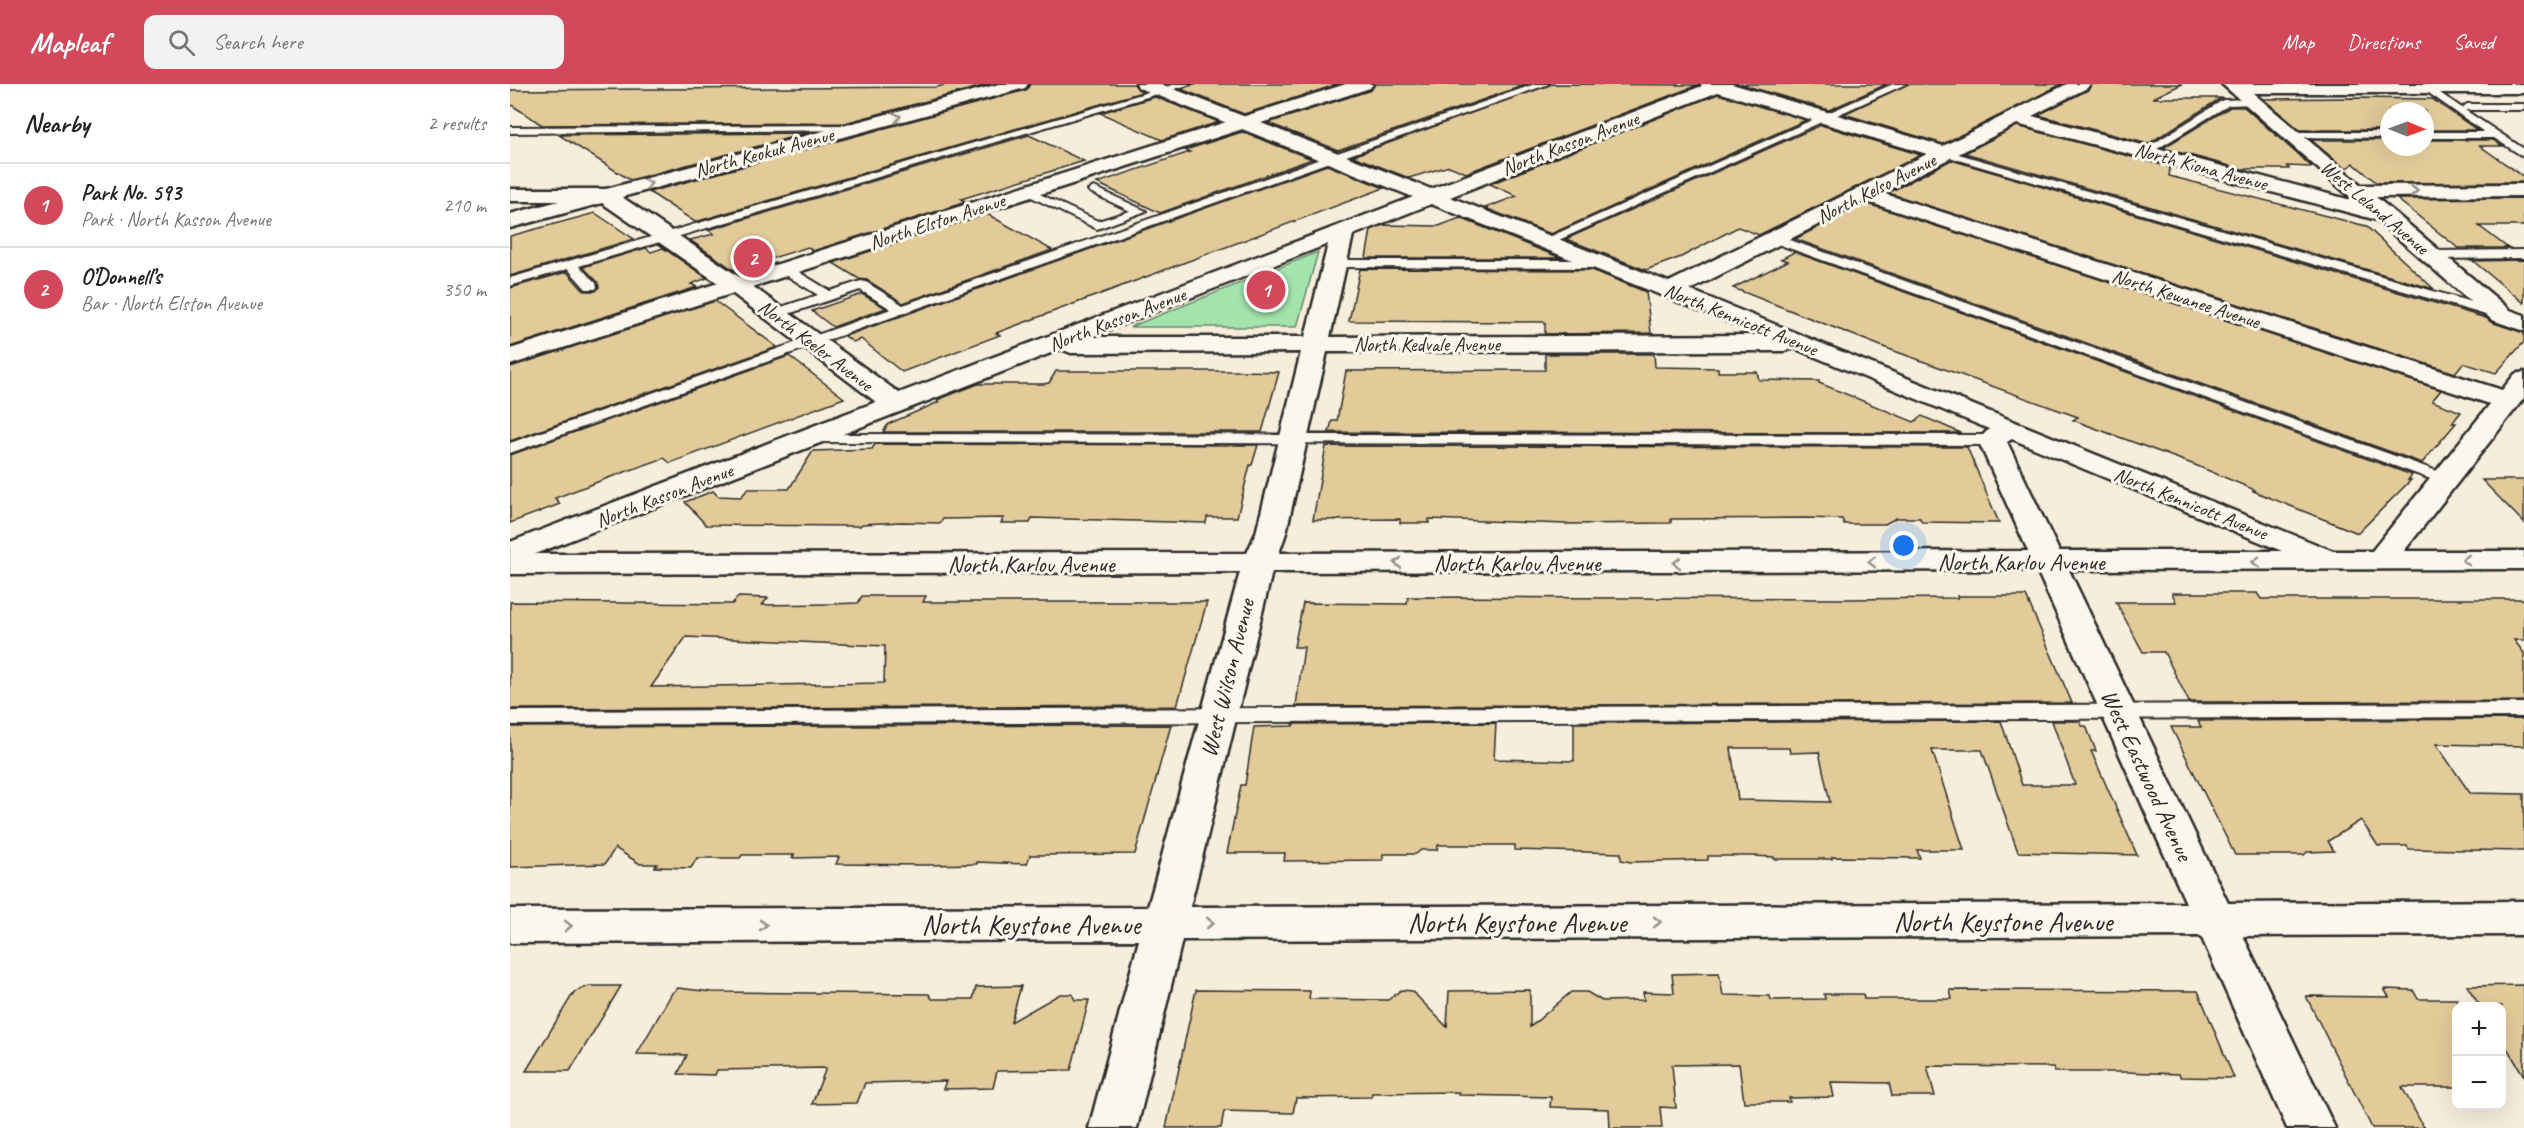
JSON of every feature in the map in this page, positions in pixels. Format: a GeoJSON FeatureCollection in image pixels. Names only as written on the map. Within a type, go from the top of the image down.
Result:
{"type":"FeatureCollection","features":[{"type":"Feature","properties":{"kind":"street","name":"North Keokuk Avenue"},"geometry":{"type":"LineString","coordinates":[[510,221],[1019,84]]}},
{"type":"Feature","properties":{"kind":"street","name":"North Elston Avenue"},"geometry":{"type":"LineString","coordinates":[[510,357],[1364,84]]}},
{"type":"Feature","properties":{"kind":"street","name":"North Kelso Avenue"},"geometry":{"type":"LineString","coordinates":[[1670,291],[2081,84]]}},
{"type":"Feature","properties":{"kind":"street"},"geometry":{"type":"LineString","coordinates":[[1717,85],[1945,153]]}},
{"type":"Feature","properties":{"kind":"street","name":"North Kasson Avenue"},"geometry":{"type":"LineString","coordinates":[[510,554],[1717,85]]}},
{"type":"Feature","properties":{"kind":"street"},"geometry":{"type":"LineString","coordinates":[[2239,91],[2424,86],[2524,88]]}},
{"type":"Feature","properties":{"kind":"street","name":"North Kennicott Avenue"},"geometry":{"type":"LineString","coordinates":[[1153,88],[1803,343],[2001,434],[2335,561]]}},
{"type":"Feature","properties":{"kind":"street","name":"West Leland Avenue"},"geometry":{"type":"LineString","coordinates":[[2239,91],[2501,315],[2524,324]]}},
{"type":"Feature","properties":{"kind":"street","name":"North Kiona Avenue"},"geometry":{"type":"LineString","coordinates":[[2017,118],[2384,215]]}},
{"type":"Feature","properties":{"kind":"street"},"geometry":{"type":"LineString","coordinates":[[2356,191],[2524,190]]}},
{"type":"Feature","properties":{"kind":"street","name":"North Kewanee Avenue"},"geometry":{"type":"LineString","coordinates":[[1865,194],[2516,391]]}},
{"type":"Feature","properties":{"kind":"street"},"geometry":{"type":"LineString","coordinates":[[510,195],[605,195]]}},
{"type":"Feature","properties":{"kind":"street","name":"North Keeler Avenue"},"geometry":{"type":"LineString","coordinates":[[605,195],[736,285],[897,405]]}},
{"type":"Feature","properties":{"kind":"street","name":"West Wilson Avenue"},"geometry":{"type":"LineString","coordinates":[[1113,1128],[1252,579],[1271,533],[1342,230]]}},
{"type":"Feature","properties":{"kind":"street","name":"North Kedvale Avenue"},"geometry":{"type":"LineString","coordinates":[[1051,345],[1803,343]]}},
{"type":"Feature","properties":{"kind":"street"},"geometry":{"type":"LineString","coordinates":[[2380,561],[2516,391]]}},
{"type":"Feature","properties":{"kind":"street","name":"West Eastwood Avenue"},"geometry":{"type":"LineString","coordinates":[[2001,434],[2049,562],[2311,1128]]}},
{"type":"Feature","properties":{"kind":"street","name":"North Karlov Avenue"},"geometry":{"type":"LineString","coordinates":[[510,564],[2524,560]]}},
{"type":"Feature","properties":{"kind":"street","name":"North Keystone Avenue"},"geometry":{"type":"LineString","coordinates":[[510,926],[2524,918]]}},
{"type":"Feature","properties":{"kind":"lane"},"geometry":{"type":"LineString","coordinates":[[510,282],[666,237],[1153,88],[1186,84]]}},
{"type":"Feature","properties":{"kind":"lane"},"geometry":{"type":"LineString","coordinates":[[510,448],[1544,84]]}},
{"type":"Feature","properties":{"kind":"lane"},"geometry":{"type":"LineString","coordinates":[[1546,241],[1901,84]]}},
{"type":"Feature","properties":{"kind":"lane"},"geometry":{"type":"LineString","coordinates":[[2424,86],[2524,154]]}},
{"type":"Feature","properties":{"kind":"lane"},"geometry":{"type":"LineString","coordinates":[[2145,152],[2227,102],[2239,91]]}},
{"type":"Feature","properties":{"kind":"lane"},"geometry":{"type":"LineString","coordinates":[[2467,107],[2524,107]]}},
{"type":"Feature","properties":{"kind":"lane"},"geometry":{"type":"LineString","coordinates":[[510,130],[855,128]]}},
{"type":"Feature","properties":{"kind":"lane"},"geometry":{"type":"LineString","coordinates":[[2290,135],[2380,135]]}},
{"type":"Feature","properties":{"kind":"lane"},"geometry":{"type":"LineString","coordinates":[[2434,135],[2495,135]]}},
{"type":"Feature","properties":{"kind":"lane"},"geometry":{"type":"LineString","coordinates":[[1945,153],[2501,315]]}},
{"type":"Feature","properties":{"kind":"lane"},"geometry":{"type":"LineString","coordinates":[[1027,192],[1097,225],[1140,211],[1094,190]]}},
{"type":"Feature","properties":{"kind":"lane"},"geometry":{"type":"LineString","coordinates":[[1776,239],[2445,480]]}},
{"type":"Feature","properties":{"kind":"lane"},"geometry":{"type":"LineString","coordinates":[[2431,255],[2524,254]]}},
{"type":"Feature","properties":{"kind":"lane"},"geometry":{"type":"LineString","coordinates":[[570,264],[591,286]]}},
{"type":"Feature","properties":{"kind":"lane"},"geometry":{"type":"LineString","coordinates":[[1334,264],[1602,264]]}},
{"type":"Feature","properties":{"kind":"lane"},"geometry":{"type":"LineString","coordinates":[[785,269],[829,296]]}},
{"type":"Feature","properties":{"kind":"lane"},"geometry":{"type":"LineString","coordinates":[[774,314],[861,285],[901,310]]}},
{"type":"Feature","properties":{"kind":"lane"},"geometry":{"type":"LineString","coordinates":[[808,439],[1293,440],[2001,434]]}},
{"type":"Feature","properties":{"kind":"lane"},"geometry":{"type":"LineString","coordinates":[[510,718],[2524,710]]}},
{"type":"Feature","properties":{"kind":"green space"},"geometry":{"type":"Polygon","coordinates":[[[1318,252],[1297,327],[1130,327],[1318,252]]]}},
{"type":"Feature","properties":{"kind":"building"},"geometry":{"type":"Polygon","coordinates":[[[948,84],[990,84],[845,123],[542,125],[510,104],[510,90],[937,87],[948,84]]]}},
{"type":"Feature","properties":{"kind":"building"},"geometry":{"type":"Polygon","coordinates":[[[1030,84],[1134,84],[1142,92],[695,222],[649,192],[1026,90],[1030,84]]]}},
{"type":"Feature","properties":{"kind":"building"},"geometry":{"type":"Polygon","coordinates":[[[1193,84],[1339,84],[1244,114],[1181,89],[1193,84]]]}},
{"type":"Feature","properties":{"kind":"building"},"geometry":{"type":"Polygon","coordinates":[[[1375,84],[1528,84],[1338,150],[1268,123],[1371,90],[1375,84]]]}},
{"type":"Feature","properties":{"kind":"building"},"geometry":{"type":"Polygon","coordinates":[[[1551,84],[1698,85],[1466,173],[1449,166],[1409,178],[1353,156],[1551,84]]]}},
{"type":"Feature","properties":{"kind":"building"},"geometry":{"type":"Polygon","coordinates":[[[1740,84],[1887,84],[1829,110],[1740,84]]]}},
{"type":"Feature","properties":{"kind":"building"},"geometry":{"type":"Polygon","coordinates":[[[1908,84],[2062,84],[1943,144],[1844,114],[1908,84]]]}},
{"type":"Feature","properties":{"kind":"building"},"geometry":{"type":"Polygon","coordinates":[[[2092,84],[2182,84],[2153,98],[2221,98],[2148,144],[2038,115],[2088,90],[2092,84]]]}},
{"type":"Feature","properties":{"kind":"building"},"geometry":{"type":"Polygon","coordinates":[[[1718,94],[1806,120],[1551,234],[1485,208],[1517,196],[1490,184],[1718,94]]]}},
{"type":"Feature","properties":{"kind":"building"},"geometry":{"type":"Polygon","coordinates":[[[1155,97],[1219,122],[1162,140],[1100,113],[1155,97]]]}},
{"type":"Feature","properties":{"kind":"building"},"geometry":{"type":"Polygon","coordinates":[[[2263,99],[2432,99],[2477,130],[2434,130],[2434,102],[2380,102],[2380,130],[2300,130],[2263,99]]]}},
{"type":"Feature","properties":{"kind":"building"},"geometry":{"type":"Polygon","coordinates":[[[2230,107],[2244,107],[2312,167],[2241,169],[2163,148],[2230,107]]]}},
{"type":"Feature","properties":{"kind":"building"},"geometry":{"type":"Polygon","coordinates":[[[1821,125],[1921,155],[1759,235],[1738,227],[1681,257],[1646,270],[1566,239],[1821,125]]]}},
{"type":"Feature","properties":{"kind":"building"},"geometry":{"type":"Polygon","coordinates":[[[2017,126],[2173,168],[2170,168],[2169,176],[2366,226],[2434,289],[1965,153],[2017,126]]]}},
{"type":"Feature","properties":{"kind":"building"},"geometry":{"type":"Polygon","coordinates":[[[1242,132],[1312,159],[1160,213],[1097,183],[1190,152],[1185,150],[1242,132]]]}},
{"type":"Feature","properties":{"kind":"building"},"geometry":{"type":"Polygon","coordinates":[[[808,133],[630,180],[559,135],[808,133]]]}},
{"type":"Feature","properties":{"kind":"building"},"geometry":{"type":"Polygon","coordinates":[[[1029,135],[1084,161],[961,199],[966,202],[813,251],[808,247],[734,270],[690,240],[714,234],[708,230],[1029,135]]]}},
{"type":"Feature","properties":{"kind":"building"},"geometry":{"type":"Polygon","coordinates":[[[2311,140],[2380,140],[2380,156],[2434,156],[2434,140],[2493,140],[2502,146],[2480,146],[2524,177],[2524,182],[2377,183],[2353,163],[2349,167],[2343,167],[2311,140]]]}},
{"type":"Feature","properties":{"kind":"building"},"geometry":{"type":"Polygon","coordinates":[[[1951,160],[2486,318],[2491,322],[2524,333],[2524,342],[2496,373],[2463,363],[2455,373],[1888,193],[1951,160]]]}},
{"type":"Feature","properties":{"kind":"building"},"geometry":{"type":"Polygon","coordinates":[[[1327,165],[1384,188],[996,333],[1000,335],[902,372],[861,339],[853,342],[845,336],[1327,165]]]}},
{"type":"Feature","properties":{"kind":"building"},"geometry":{"type":"Polygon","coordinates":[[[2524,198],[2524,226],[2479,226],[2508,248],[2458,248],[2397,199],[2524,198]]]}},
{"type":"Feature","properties":{"kind":"building"},"geometry":{"type":"Polygon","coordinates":[[[1865,203],[2441,390],[2432,401],[2461,412],[2452,423],[2456,423],[2422,463],[1795,239],[1865,203]]]}},
{"type":"Feature","properties":{"kind":"building"},"geometry":{"type":"Polygon","coordinates":[[[595,213],[634,239],[510,276],[510,236],[595,213]]]}},
{"type":"Feature","properties":{"kind":"building"},"geometry":{"type":"Polygon","coordinates":[[[987,214],[1052,250],[903,303],[867,280],[859,279],[833,263],[987,214]]]}},
{"type":"Feature","properties":{"kind":"building"},"geometry":{"type":"Polygon","coordinates":[[[1460,218],[1561,258],[1366,258],[1371,230],[1383,225],[1439,226],[1460,218]]]}},
{"type":"Feature","properties":{"kind":"building"},"geometry":{"type":"Polygon","coordinates":[[[646,248],[651,252],[663,248],[707,278],[691,284],[697,287],[510,347],[510,288],[567,272],[584,291],[596,291],[599,287],[598,282],[583,267],[646,248]]]}},
{"type":"Feature","properties":{"kind":"building"},"geometry":{"type":"Polygon","coordinates":[[[1794,252],[2412,475],[2408,480],[2411,480],[2358,533],[2195,465],[2073,420],[2078,417],[1886,348],[1733,288],[1788,261],[1781,259],[1794,252]]]}},
{"type":"Feature","properties":{"kind":"building"},"geometry":{"type":"Polygon","coordinates":[[[2524,260],[2524,303],[2473,261],[2524,260]]]}},
{"type":"Feature","properties":{"kind":"building"},"geometry":{"type":"Polygon","coordinates":[[[1360,269],[1592,270],[1646,292],[1651,333],[1545,334],[1545,322],[1349,321],[1360,269]]]}},
{"type":"Feature","properties":{"kind":"building"},"geometry":{"type":"Polygon","coordinates":[[[862,294],[886,308],[833,327],[812,311],[862,294]]]}},
{"type":"Feature","properties":{"kind":"building"},"geometry":{"type":"Polygon","coordinates":[[[715,301],[777,347],[510,441],[510,367],[715,301]]]}},
{"type":"Feature","properties":{"kind":"building"},"geometry":{"type":"Polygon","coordinates":[[[1545,354],[1654,354],[1655,367],[1718,368],[1718,372],[1757,372],[1759,380],[1819,381],[1819,383],[1914,422],[1922,416],[1961,433],[1329,432],[1332,421],[1337,421],[1346,371],[1545,370],[1545,354]]]}},
{"type":"Feature","properties":{"kind":"building"},"geometry":{"type":"Polygon","coordinates":[[[789,356],[844,398],[670,463],[664,458],[608,478],[555,498],[560,504],[510,523],[510,455],[789,356]]]}},
{"type":"Feature","properties":{"kind":"building"},"geometry":{"type":"Polygon","coordinates":[[[1056,371],[1279,372],[1262,432],[883,432],[888,424],[939,402],[937,400],[978,384],[1049,383],[1056,371]]]}},
{"type":"Feature","properties":{"kind":"building"},"geometry":{"type":"Polygon","coordinates":[[[875,444],[1258,445],[1252,465],[1250,465],[1237,517],[1207,517],[1206,523],[1032,518],[1030,523],[1001,523],[1004,518],[943,519],[940,523],[901,522],[860,526],[706,525],[685,502],[713,491],[718,496],[741,497],[748,489],[789,489],[813,451],[872,449],[875,444]]]}},
{"type":"Feature","properties":{"kind":"building"},"geometry":{"type":"Polygon","coordinates":[[[1326,446],[1967,447],[1999,523],[1922,522],[1920,518],[1896,518],[1885,524],[1844,524],[1842,519],[1805,518],[1671,519],[1671,523],[1567,524],[1429,519],[1429,523],[1400,523],[1400,519],[1313,520],[1326,446]]]}},
{"type":"Feature","properties":{"kind":"building"},"geometry":{"type":"Polygon","coordinates":[[[2482,480],[2524,480],[2524,523],[2482,480]]]}},
{"type":"Feature","properties":{"kind":"building"},"geometry":{"type":"Polygon","coordinates":[[[2172,593],[2257,593],[2261,599],[2524,599],[2524,640],[2514,640],[2524,653],[2524,701],[2189,702],[2164,652],[2143,652],[2116,602],[2176,602],[2172,593]]]}},
{"type":"Feature","properties":{"kind":"building"},"geometry":{"type":"Polygon","coordinates":[[[862,596],[926,596],[923,602],[1207,602],[1177,706],[510,709],[510,602],[732,604],[738,597],[768,598],[762,605],[858,603],[862,596]],[[686,637],[651,687],[884,683],[885,646],[686,637]]]}},
{"type":"Feature","properties":{"kind":"building"},"geometry":{"type":"Polygon","coordinates":[[[1957,596],[2026,596],[2072,703],[1296,706],[1304,647],[1294,647],[1303,603],[1407,604],[1408,597],[1841,599],[1958,598],[1957,596]]]}},
{"type":"Feature","properties":{"kind":"building"},"geometry":{"type":"Polygon","coordinates":[[[2524,719],[2524,746],[2436,744],[2470,793],[2524,794],[2524,851],[2409,849],[2407,846],[2378,846],[2361,820],[2328,841],[2334,851],[2307,852],[2304,855],[2235,855],[2171,727],[2201,727],[2198,721],[2524,719]]]}},
{"type":"Feature","properties":{"kind":"building"},"geometry":{"type":"Polygon","coordinates":[[[2001,721],[2022,785],[2075,785],[2052,721],[2080,721],[2082,726],[2086,726],[2096,751],[2091,751],[2137,855],[2018,852],[1982,750],[1932,750],[1964,850],[1917,850],[1920,858],[1774,859],[1774,857],[1752,856],[1708,856],[1708,860],[1631,862],[1621,860],[1621,853],[1515,850],[1515,845],[1438,845],[1437,850],[1421,850],[1416,854],[1383,854],[1383,860],[1284,861],[1285,853],[1227,853],[1241,785],[1245,785],[1254,727],[1293,726],[1293,724],[1496,723],[1494,759],[1574,761],[1574,723],[2001,721]],[[1731,748],[1738,800],[1830,802],[1819,752],[1790,753],[1789,748],[1731,748]]]}},
{"type":"Feature","properties":{"kind":"building"},"geometry":{"type":"Polygon","coordinates":[[[1171,725],[1135,854],[1030,855],[1027,864],[977,862],[977,864],[926,865],[836,864],[839,857],[792,858],[794,855],[742,855],[740,858],[697,858],[691,868],[655,867],[657,864],[640,864],[615,848],[605,864],[510,867],[510,727],[1171,725]]]}},
{"type":"Feature","properties":{"kind":"building"},"geometry":{"type":"Polygon","coordinates":[[[1719,973],[1723,995],[1770,996],[1771,1000],[1825,999],[1824,994],[1863,994],[1864,999],[1952,999],[1950,990],[2198,991],[2234,1078],[2181,1077],[2179,1074],[2125,1072],[2055,1072],[2054,1067],[1927,1066],[1935,1096],[1892,1096],[1889,1083],[1831,1082],[1834,1097],[1789,1098],[1790,1102],[1744,1102],[1739,1064],[1672,1065],[1676,1108],[1660,1107],[1662,1128],[1610,1128],[1609,1109],[1550,1107],[1551,1097],[1458,1095],[1459,1092],[1372,1093],[1371,1097],[1296,1098],[1293,1113],[1224,1111],[1221,1128],[1166,1128],[1196,990],[1310,991],[1309,999],[1388,1000],[1401,990],[1412,991],[1447,1027],[1449,991],[1530,990],[1530,1027],[1571,992],[1587,992],[1602,1001],[1644,1000],[1643,992],[1674,993],[1672,974],[1719,973]]]}},
{"type":"Feature","properties":{"kind":"building"},"geometry":{"type":"Polygon","coordinates":[[[2524,985],[2524,1076],[2506,1047],[2506,1002],[2477,1002],[2467,986],[2524,985]]]}},
{"type":"Feature","properties":{"kind":"building"},"geometry":{"type":"Polygon","coordinates":[[[589,986],[621,986],[570,1071],[526,1071],[574,992],[589,986]]]}},
{"type":"Feature","properties":{"kind":"building"},"geometry":{"type":"Polygon","coordinates":[[[1021,986],[1011,1022],[1060,994],[1072,994],[1075,1000],[1089,1000],[1071,1070],[997,1071],[993,1088],[943,1089],[946,1081],[865,1083],[857,1103],[812,1104],[826,1068],[717,1070],[715,1075],[678,1074],[687,1055],[637,1054],[672,993],[678,988],[712,992],[929,994],[932,999],[973,999],[976,987],[1021,986]]]}},
{"type":"Feature","properties":{"kind":"building"},"geometry":{"type":"Polygon","coordinates":[[[2384,989],[2413,990],[2418,999],[2457,999],[2457,1002],[2452,1002],[2452,1087],[2402,1087],[2424,1128],[2372,1128],[2306,996],[2389,997],[2384,989]]]}},
{"type":"Feature","properties":{"kind":"place","name":"O’Donnell’s"},"geometry":{"type":"Point","coordinates":[753,258]}},
{"type":"Feature","properties":{"kind":"place","name":"Park No. 593"},"geometry":{"type":"Point","coordinates":[1266,290]}}]}
